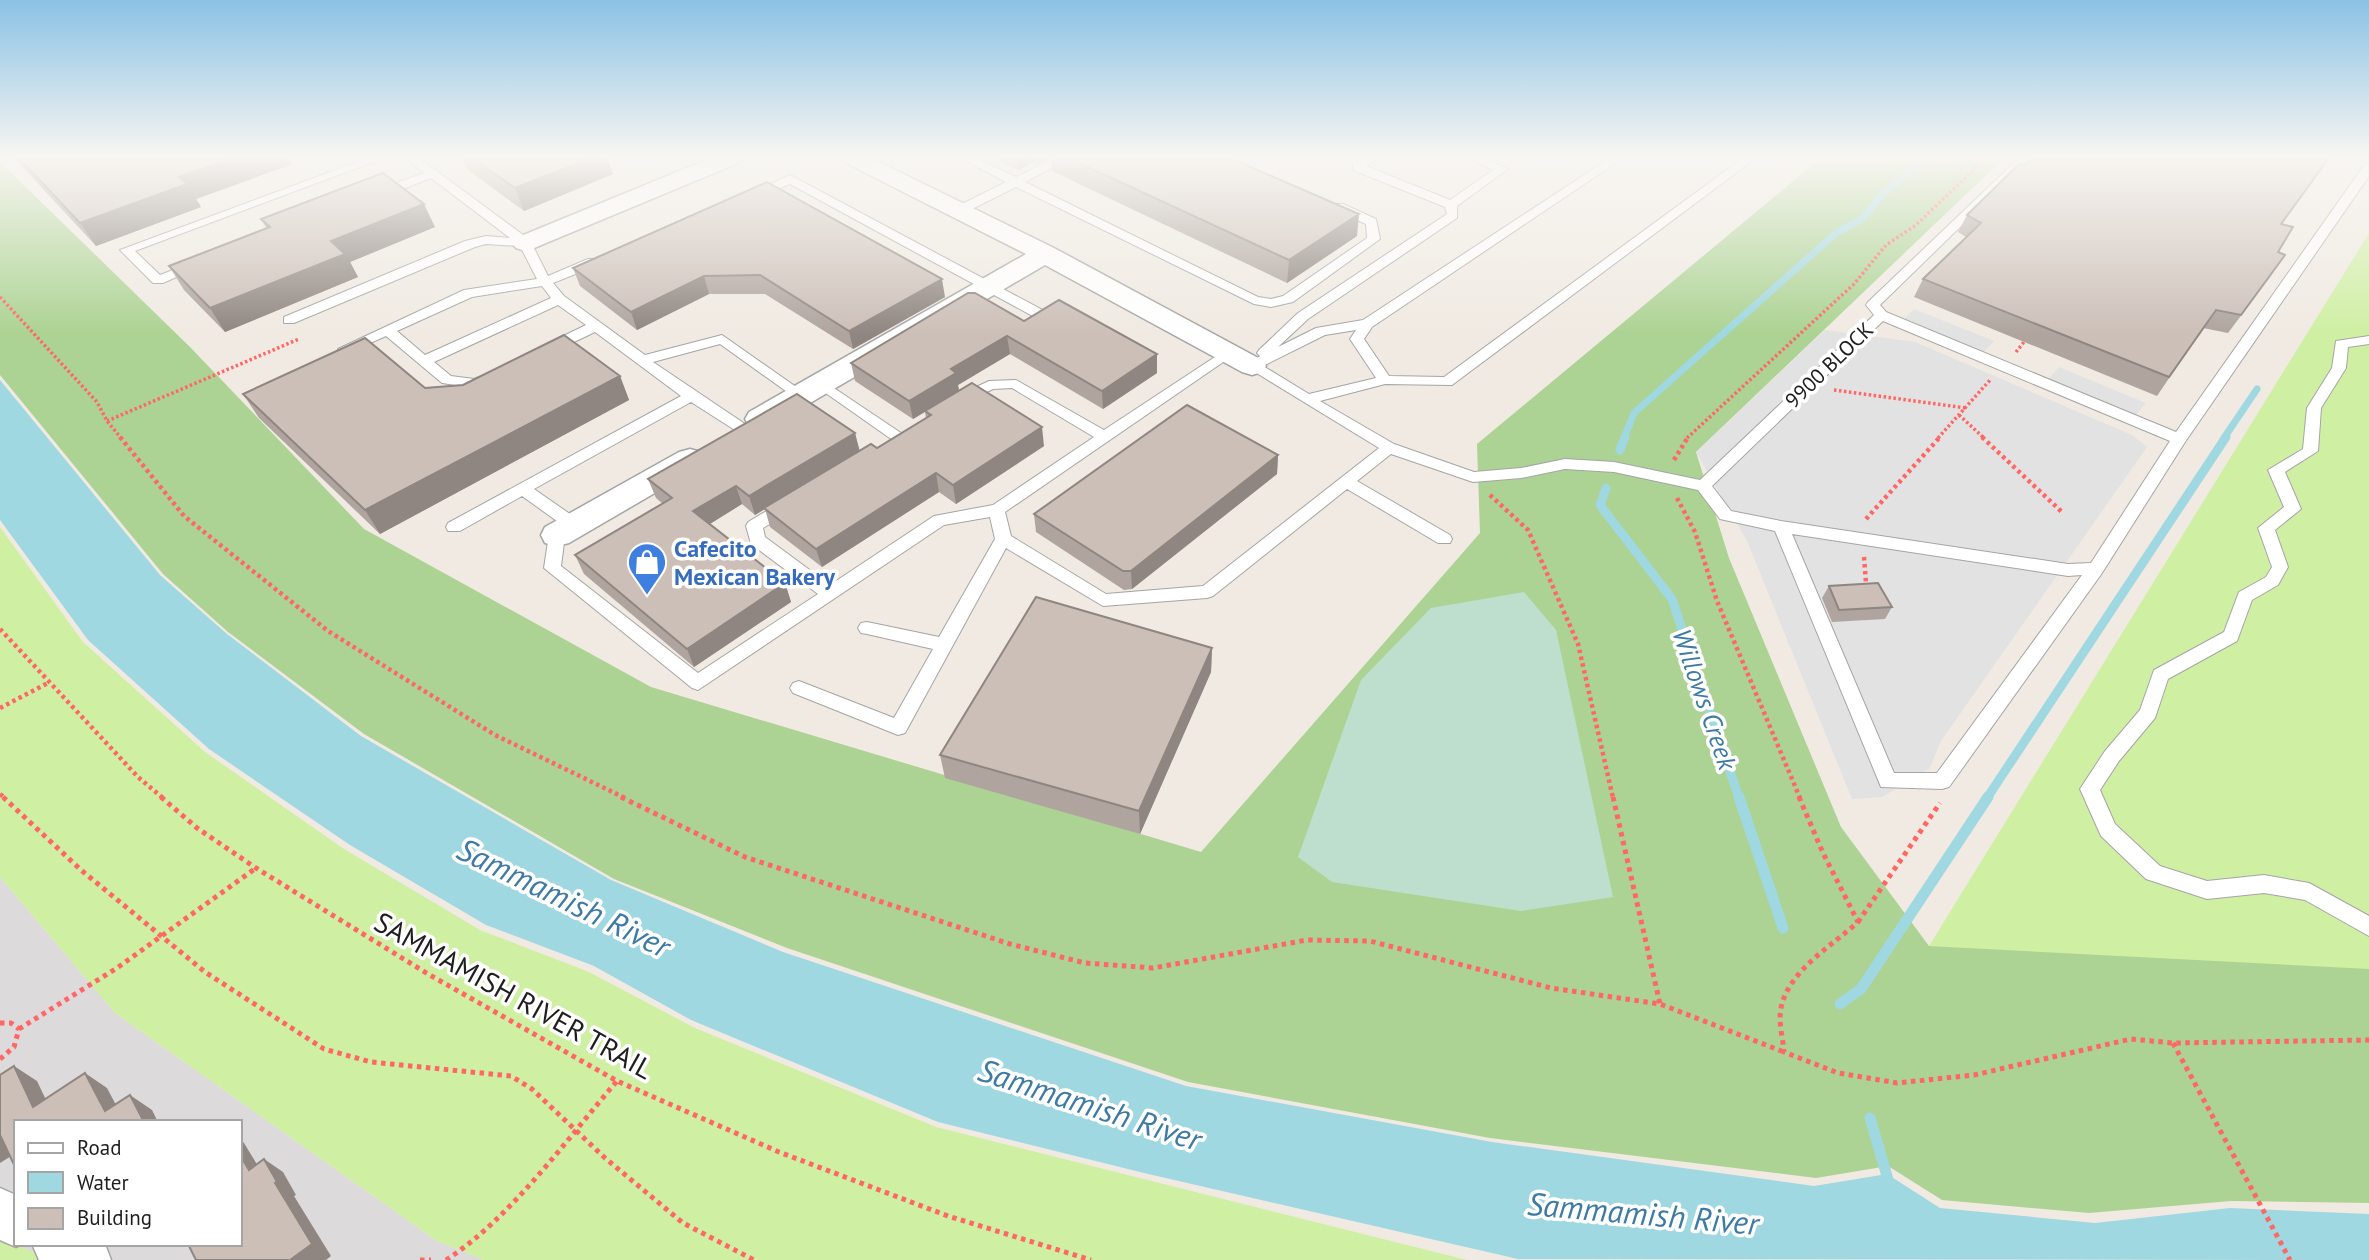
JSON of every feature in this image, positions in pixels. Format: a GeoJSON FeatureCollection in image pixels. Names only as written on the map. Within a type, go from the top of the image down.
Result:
{"type":"FeatureCollection","features":[{"type":"Feature","properties":{"kind":"street"},"geometry":{"type":"LineString","coordinates":[[525,243],[587,217]]}},
{"type":"Feature","properties":{"kind":"street"},"geometry":{"type":"LineString","coordinates":[[970,217],[1045,254],[1252,366]]}},
{"type":"Feature","properties":{"kind":"street"},"geometry":{"type":"LineString","coordinates":[[565,530],[1045,254]]}},
{"type":"Feature","properties":{"kind":"street"},"geometry":{"type":"LineString","coordinates":[[61,1246],[86,1260]]}},
{"type":"Feature","properties":{"kind":"lane"},"geometry":{"type":"LineString","coordinates":[[208,260],[158,280],[125,250],[210,217]]}},
{"type":"Feature","properties":{"kind":"lane"},"geometry":{"type":"LineString","coordinates":[[491,217],[525,243],[545,282],[559,299],[691,396],[743,429]]}},
{"type":"Feature","properties":{"kind":"lane"},"geometry":{"type":"LineString","coordinates":[[858,217],[1045,317]]}},
{"type":"Feature","properties":{"kind":"lane"},"geometry":{"type":"LineString","coordinates":[[1085,217],[1254,300],[1270,303],[1288,299],[1374,239],[1372,222],[1360,217]]}},
{"type":"Feature","properties":{"kind":"lane"},"geometry":{"type":"LineString","coordinates":[[1252,366],[1303,316],[1450,217]]}},
{"type":"Feature","properties":{"kind":"lane"},"geometry":{"type":"LineString","coordinates":[[1385,380],[1357,339],[1367,324],[1528,217]]}},
{"type":"Feature","properties":{"kind":"lane"},"geometry":{"type":"LineString","coordinates":[[1308,399],[1385,380],[1447,382],[1670,217]]}},
{"type":"Feature","properties":{"kind":"lane","name":"9900 BLOCK"},"geometry":{"type":"LineString","coordinates":[[1703,486],[1881,315],[1873,305],[1964,217]]}},
{"type":"Feature","properties":{"kind":"lane"},"geometry":{"type":"LineString","coordinates":[[1781,527],[1888,781],[1942,781],[2096,569],[2179,439],[2334,217]]}},
{"type":"Feature","properties":{"kind":"lane"},"geometry":{"type":"LineString","coordinates":[[289,320],[470,244],[486,240],[525,243]]}},
{"type":"Feature","properties":{"kind":"lane"},"geometry":{"type":"LineString","coordinates":[[331,355],[469,293],[545,282],[606,256]]}},
{"type":"Feature","properties":{"kind":"lane"},"geometry":{"type":"LineString","coordinates":[[423,361],[559,299]]}},
{"type":"Feature","properties":{"kind":"lane"},"geometry":{"type":"LineString","coordinates":[[1881,315],[2179,439]]}},
{"type":"Feature","properties":{"kind":"lane"},"geometry":{"type":"LineString","coordinates":[[1252,366],[1321,331],[1367,324]]}},
{"type":"Feature","properties":{"kind":"lane"},"geometry":{"type":"LineString","coordinates":[[536,355],[596,326]]}},
{"type":"Feature","properties":{"kind":"lane"},"geometry":{"type":"LineString","coordinates":[[387,330],[447,380],[476,384],[500,372]]}},
{"type":"Feature","properties":{"kind":"lane"},"geometry":{"type":"LineString","coordinates":[[643,360],[722,339],[900,438]]}},
{"type":"Feature","properties":{"kind":"lane"},"geometry":{"type":"LineString","coordinates":[[2369,340],[2341,344],[2339,368],[2314,408],[2310,451],[2276,470],[2293,509],[2266,528],[2280,566],[2272,580],[2245,596],[2231,636],[2160,675],[2148,713],[2090,789],[2108,830],[2153,873],[2207,890],[2264,884],[2309,892],[2369,928]]}},
{"type":"Feature","properties":{"kind":"lane"},"geometry":{"type":"LineString","coordinates":[[523,489],[565,530],[552,568],[698,682],[940,520],[997,510],[1227,353]]}},
{"type":"Feature","properties":{"kind":"lane"},"geometry":{"type":"LineString","coordinates":[[1252,366],[1389,448],[1472,477],[1521,473],[1565,464],[1614,467],[1703,486],[1726,515],[1781,527],[2067,570],[2096,569]]}},
{"type":"Feature","properties":{"kind":"lane"},"geometry":{"type":"LineString","coordinates":[[947,409],[983,387],[1009,382],[1105,437]]}},
{"type":"Feature","properties":{"kind":"lane"},"geometry":{"type":"LineString","coordinates":[[454,527],[691,396]]}},
{"type":"Feature","properties":{"kind":"lane"},"geometry":{"type":"LineString","coordinates":[[1003,539],[1104,600],[1207,592],[1389,448]]}},
{"type":"Feature","properties":{"kind":"lane"},"geometry":{"type":"LineString","coordinates":[[1346,482],[1444,539]]}},
{"type":"Feature","properties":{"kind":"lane"},"geometry":{"type":"LineString","coordinates":[[799,499],[754,526],[754,532],[757,540],[830,594]]}},
{"type":"Feature","properties":{"kind":"lane"},"geometry":{"type":"LineString","coordinates":[[799,688],[898,728],[1003,539],[997,510]]}},
{"type":"Feature","properties":{"kind":"lane"},"geometry":{"type":"LineString","coordinates":[[867,628],[944,645]]}},
{"type":"Feature","properties":{"kind":"path"},"geometry":{"type":"LineString","coordinates":[[0,297],[97,402],[107,421],[184,516],[328,631],[495,735],[745,857],[1010,944],[1085,963],[1153,968],[1307,940],[1370,941],[1551,988],[1660,1004],[1784,1052]]}},
{"type":"Feature","properties":{"kind":"path"},"geometry":{"type":"LineString","coordinates":[[1866,583],[1861,525],[2024,342]]}},
{"type":"Feature","properties":{"kind":"path"},"geometry":{"type":"LineString","coordinates":[[1809,386],[1966,408]]}},
{"type":"Feature","properties":{"kind":"path"},"geometry":{"type":"LineString","coordinates":[[1959,415],[2063,513]]}},
{"type":"Feature","properties":{"kind":"path"},"geometry":{"type":"LineString","coordinates":[[1472,477],[1528,530],[1578,644],[1660,1004]]}},
{"type":"Feature","properties":{"kind":"path","name":"SAMMAMISH RIVER TRAIL"},"geometry":{"type":"LineString","coordinates":[[0,629],[138,777],[197,828],[256,868],[428,974],[617,1081],[792,1157],[948,1216],[1091,1260]]}},
{"type":"Feature","properties":{"kind":"path"},"geometry":{"type":"LineString","coordinates":[[0,708],[48,683]]}},
{"type":"Feature","properties":{"kind":"path"},"geometry":{"type":"LineString","coordinates":[[1858,922],[1940,804],[1942,781]]}},
{"type":"Feature","properties":{"kind":"path"},"geometry":{"type":"LineString","coordinates":[[0,794],[80,870],[205,972],[324,1049],[371,1062],[511,1076],[532,1088],[573,1130],[683,1223],[754,1260]]}},
{"type":"Feature","properties":{"kind":"path"},"geometry":{"type":"LineString","coordinates":[[19,1029],[162,937],[256,868]]}},
{"type":"Feature","properties":{"kind":"path"},"geometry":{"type":"LineString","coordinates":[[0,1023],[11,1023],[19,1029]]}},
{"type":"Feature","properties":{"kind":"path"},"geometry":{"type":"LineString","coordinates":[[0,1059],[8,1054],[19,1040],[19,1029]]}},
{"type":"Feature","properties":{"kind":"path"},"geometry":{"type":"LineString","coordinates":[[2290,1260],[2173,1044],[2369,1040]]}},
{"type":"Feature","properties":{"kind":"path"},"geometry":{"type":"LineString","coordinates":[[446,1260],[469,1245],[496,1219],[617,1081]]}},
{"type":"Feature","properties":{"kind":"path"},"geometry":{"type":"LineString","coordinates":[[420,1260],[431,1260]]}},
{"type":"Feature","properties":{"kind":"shaded area"},"geometry":{"type":"Polygon","coordinates":[[[1914,309],[1994,341],[1980,356],[1900,323],[1914,309]]]}},
{"type":"Feature","properties":{"kind":"shaded area"},"geometry":{"type":"Polygon","coordinates":[[[1825,330],[1915,342],[2132,435],[2147,447],[1941,741],[1929,769],[1882,797],[1852,799],[1747,541],[1696,452],[1825,330]]]}},
{"type":"Feature","properties":{"kind":"shaded area"},"geometry":{"type":"Polygon","coordinates":[[[2059,367],[2146,403],[2132,420],[2045,383],[2059,367]]]}},
{"type":"Feature","properties":{"kind":"shaded area"},"geometry":{"type":"Polygon","coordinates":[[[0,877],[115,1013],[437,1241],[484,1260],[0,1260],[0,877]]]}},
{"type":"Feature","properties":{"kind":"green space"},"geometry":{"type":"Polygon","coordinates":[[[0,217],[56,217],[190,347],[364,529],[651,687],[1201,852],[1480,533],[1477,444],[1750,217],[1942,217],[1696,452],[1729,558],[1841,827],[1929,946],[2369,969],[2369,1203],[2231,1201],[2089,1213],[1942,1200],[1888,1166],[1816,1178],[1490,1138],[1188,1082],[787,948],[614,879],[364,734],[228,632],[163,574],[0,375],[0,217]]]}},
{"type":"Feature","properties":{"kind":"green space"},"geometry":{"type":"Polygon","coordinates":[[[2369,233],[2369,972],[1929,946],[2369,233]]]}},
{"type":"Feature","properties":{"kind":"green space"},"geometry":{"type":"Polygon","coordinates":[[[0,527],[83,642],[205,752],[344,849],[480,930],[589,972],[695,1028],[936,1127],[1467,1260],[484,1260],[437,1241],[115,1013],[0,877],[0,527]]]}},
{"type":"Feature","properties":{"kind":"green space"},"geometry":{"type":"Polygon","coordinates":[[[1524,592],[1556,630],[1613,897],[1521,911],[1332,882],[1298,857],[1361,680],[1431,608],[1524,592]]]}},
{"type":"Feature","properties":{"kind":"green space"},"geometry":{"type":"Polygon","coordinates":[[[0,1235],[14,1242],[14,1246],[21,1246],[47,1260],[0,1260],[0,1235]]]}},
{"type":"Feature","properties":{"kind":"water","name":"Sammamish River"},"geometry":{"type":"Polygon","coordinates":[[[0,380],[160,575],[227,634],[361,736],[611,880],[783,952],[1186,1086],[1492,1142],[1814,1186],[1887,1174],[1940,1208],[2095,1223],[2230,1208],[2369,1214],[2369,1260],[1518,1259],[1144,1173],[938,1122],[691,1020],[594,966],[486,925],[350,845],[209,749],[88,640],[0,520],[0,380]]]}},
{"type":"Feature","properties":{"kind":"building"},"geometry":{"type":"Polygon","coordinates":[[[74,217],[97,217],[80,223],[74,217]]]}},
{"type":"Feature","properties":{"kind":"building"},"geometry":{"type":"Polygon","coordinates":[[[267,217],[392,217],[331,241],[345,254],[210,308],[169,266],[270,227],[261,219],[267,217]]]}},
{"type":"Feature","properties":{"kind":"building"},"geometry":{"type":"Polygon","coordinates":[[[688,217],[830,217],[942,279],[849,331],[760,275],[704,276],[631,312],[573,268],[688,217]]]}},
{"type":"Feature","properties":{"kind":"building"},"geometry":{"type":"Polygon","coordinates":[[[1195,217],[1355,217],[1289,260],[1195,217]]]}},
{"type":"Feature","properties":{"kind":"building"},"geometry":{"type":"Polygon","coordinates":[[[1970,217],[2286,217],[2281,224],[2293,227],[2278,252],[2285,255],[2241,315],[2216,310],[2169,377],[1923,279],[1981,223],[1970,217]]]}},
{"type":"Feature","properties":{"kind":"building"},"geometry":{"type":"Polygon","coordinates":[[[968,293],[975,293],[1024,321],[1059,300],[1157,354],[1102,391],[1007,336],[951,369],[956,373],[909,401],[851,363],[968,293]]]}},
{"type":"Feature","properties":{"kind":"building"},"geometry":{"type":"Polygon","coordinates":[[[564,335],[620,376],[365,510],[243,394],[365,338],[425,388],[463,385],[564,335]]]}},
{"type":"Feature","properties":{"kind":"building"},"geometry":{"type":"Polygon","coordinates":[[[972,383],[1042,427],[953,485],[936,473],[816,549],[764,508],[871,444],[877,448],[931,415],[925,411],[972,383]]]}},
{"type":"Feature","properties":{"kind":"building"},"geometry":{"type":"Polygon","coordinates":[[[797,394],[855,433],[749,496],[736,486],[693,511],[785,583],[687,649],[575,555],[672,498],[648,479],[797,394]]]}},
{"type":"Feature","properties":{"kind":"building"},"geometry":{"type":"Polygon","coordinates":[[[1187,405],[1278,455],[1131,571],[1123,571],[1034,514],[1187,405]]]}},
{"type":"Feature","properties":{"kind":"building"},"geometry":{"type":"Polygon","coordinates":[[[1878,583],[1892,607],[1839,610],[1829,586],[1878,583]]]}},
{"type":"Feature","properties":{"kind":"building"},"geometry":{"type":"Polygon","coordinates":[[[1036,597],[1212,648],[1139,811],[940,755],[1036,597]]]}},
{"type":"Feature","properties":{"kind":"building"},"geometry":{"type":"Polygon","coordinates":[[[14,1066],[33,1107],[85,1073],[105,1111],[130,1095],[143,1120],[14,1120],[14,1165],[0,1135],[0,1075],[14,1066]]]}},
{"type":"Feature","properties":{"kind":"building"},"geometry":{"type":"Polygon","coordinates":[[[242,1158],[249,1170],[264,1159],[277,1182],[275,1183],[312,1244],[290,1260],[196,1260],[189,1246],[242,1246],[242,1158]]]}},
{"type":"Feature","properties":{"kind":"waterway","name":"Willows Creek"},"geometry":{"type":"LineString","coordinates":[[1624,438],[1634,413],[1835,234],[1864,217]]}},
{"type":"Feature","properties":{"kind":"waterway"},"geometry":{"type":"LineString","coordinates":[[2224,438],[2257,389]]}},
{"type":"Feature","properties":{"kind":"waterway","name":"Willows Creek"},"geometry":{"type":"LineString","coordinates":[[1620,450],[1625,437]]}},
{"type":"Feature","properties":{"kind":"waterway"},"geometry":{"type":"LineString","coordinates":[[1987,798],[2226,437]]}},
{"type":"Feature","properties":{"kind":"waterway","name":"Willows Creek"},"geometry":{"type":"LineString","coordinates":[[1606,488],[1600,505],[1672,599],[1739,798]]}},
{"type":"Feature","properties":{"kind":"waterway","name":"Willows Creek"},"geometry":{"type":"LineString","coordinates":[[1739,797],[1783,928]]}},
{"type":"Feature","properties":{"kind":"waterway"},"geometry":{"type":"LineString","coordinates":[[1840,1004],[1861,989],[1988,797]]}},
{"type":"Feature","properties":{"kind":"waterway","name":"Willows Creek"},"geometry":{"type":"LineString","coordinates":[[1870,1118],[1889,1183]]}},
{"type":"Feature","properties":{"kind":"place","name":"Cafecito Mexican Bakery"},"geometry":{"type":"Point","coordinates":[647,596]}}]}
